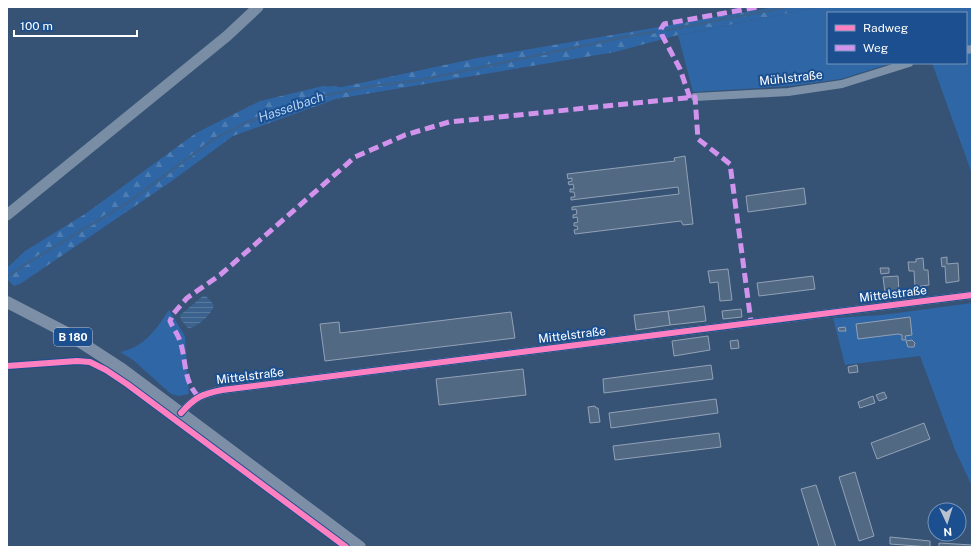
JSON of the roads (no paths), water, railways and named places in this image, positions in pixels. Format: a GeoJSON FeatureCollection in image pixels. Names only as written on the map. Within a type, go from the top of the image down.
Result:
{"type":"FeatureCollection","features":[{"type":"Feature","properties":{"kind":"main road","name":"B 180"},"geometry":{"type":"LineString","coordinates":[[7,302],[44,320],[92,348],[360,547]]}},
{"type":"Feature","properties":{"kind":"street"},"geometry":{"type":"LineString","coordinates":[[7,215],[227,36],[258,7]]}},
{"type":"Feature","properties":{"kind":"street","name":"Mühlstraße"},"geometry":{"type":"LineString","coordinates":[[695,97],[788,92],[842,84],[906,64]]}},
{"type":"Feature","properties":{"kind":"street","name":"Mittelstraße"},"geometry":{"type":"LineString","coordinates":[[181,413],[192,400],[198,396],[222,390],[972,295]]}},
{"type":"Feature","properties":{"kind":"waterway","name":"Hasselbach"},"geometry":{"type":"LineString","coordinates":[[667,30],[788,7]]}},
{"type":"Feature","properties":{"kind":"waterway","name":"Hasselbach"},"geometry":{"type":"LineString","coordinates":[[618,38],[655,32]]}},
{"type":"Feature","properties":{"kind":"waterway","name":"Hasselbach"},"geometry":{"type":"LineString","coordinates":[[7,277],[130,201],[214,139],[245,123],[322,96],[372,86],[420,80],[620,38]]}}]}
